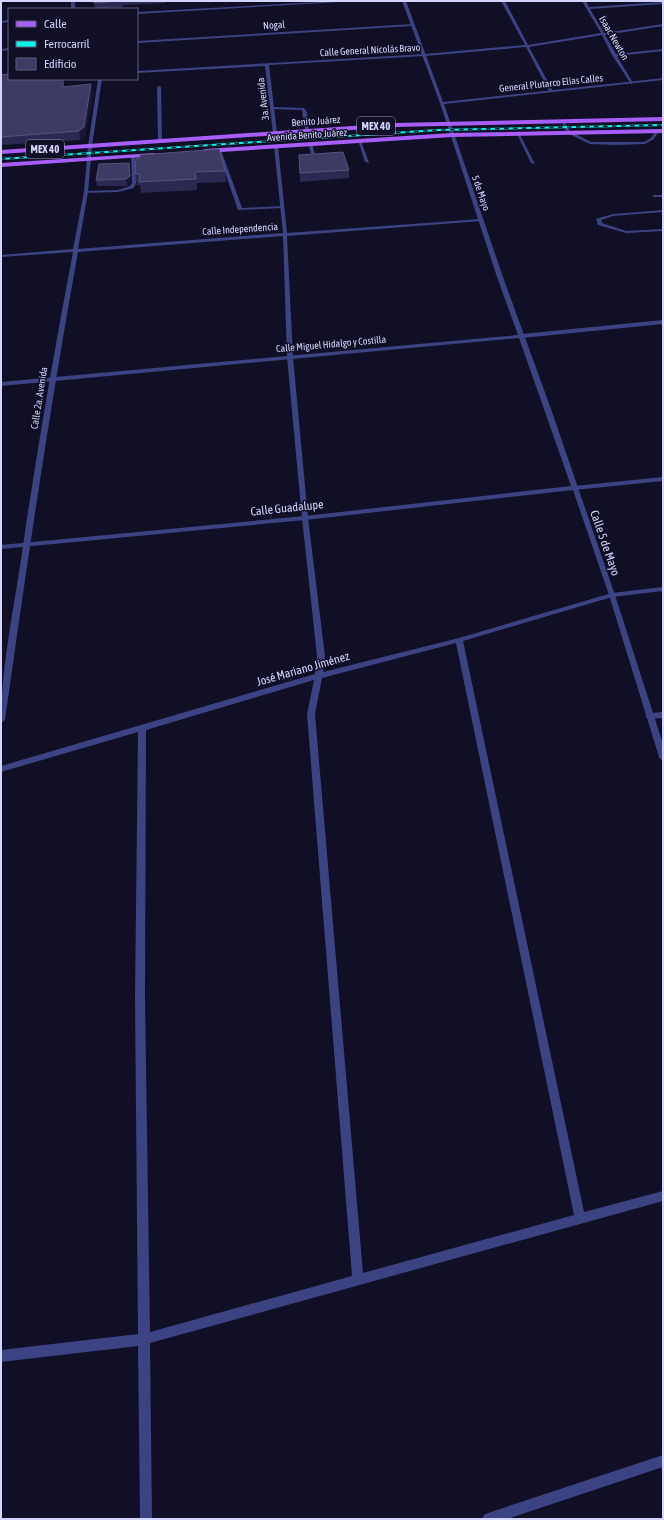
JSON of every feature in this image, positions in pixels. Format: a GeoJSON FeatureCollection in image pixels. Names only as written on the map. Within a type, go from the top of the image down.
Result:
{"type":"FeatureCollection","features":[{"type":"Feature","properties":{"kind":"main road","name":"Benito Juárez"},"geometry":{"type":"LineString","coordinates":[[90,146],[448,122],[663,120]]}},
{"type":"Feature","properties":{"kind":"main road"},"geometry":{"type":"LineString","coordinates":[[594,121],[600,132]]}},
{"type":"Feature","properties":{"kind":"main road","name":"Avenida Benito Juárez"},"geometry":{"type":"LineString","coordinates":[[196,152],[452,135],[660,131]]}},
{"type":"Feature","properties":{"kind":"main road","name":"MEX 40"},"geometry":{"type":"LineString","coordinates":[[1,152],[90,146]]}},
{"type":"Feature","properties":{"kind":"main road","name":"MEX 40"},"geometry":{"type":"LineString","coordinates":[[1,165],[164,154]]}},
{"type":"Feature","properties":{"kind":"street"},"geometry":{"type":"LineString","coordinates":[[244,1],[251,7]]}},
{"type":"Feature","properties":{"kind":"street"},"geometry":{"type":"LineString","coordinates":[[262,6],[280,1]]}},
{"type":"Feature","properties":{"kind":"street"},"geometry":{"type":"LineString","coordinates":[[138,13],[355,1]]}},
{"type":"Feature","properties":{"kind":"street"},"geometry":{"type":"LineString","coordinates":[[404,1],[424,55]]}},
{"type":"Feature","properties":{"kind":"street"},"geometry":{"type":"LineString","coordinates":[[503,1],[551,91]]}},
{"type":"Feature","properties":{"kind":"street","name":"Isaac Newton"},"geometry":{"type":"LineString","coordinates":[[584,1],[631,83]]}},
{"type":"Feature","properties":{"kind":"street"},"geometry":{"type":"LineString","coordinates":[[588,8],[663,3]]}},
{"type":"Feature","properties":{"kind":"street","name":"Nogal"},"geometry":{"type":"LineString","coordinates":[[138,42],[412,24]]}},
{"type":"Feature","properties":{"kind":"street","name":"Calle General Nicolás Bravo"},"geometry":{"type":"LineString","coordinates":[[138,72],[424,55],[526,46],[663,25]]}},
{"type":"Feature","properties":{"kind":"street"},"geometry":{"type":"LineString","coordinates":[[614,55],[663,50]]}},
{"type":"Feature","properties":{"kind":"street","name":"5 de Mayo"},"geometry":{"type":"LineString","coordinates":[[424,55],[522,336]]}},
{"type":"Feature","properties":{"kind":"street","name":"3a. Avenida"},"geometry":{"type":"LineString","coordinates":[[267,64],[275,133]]}},
{"type":"Feature","properties":{"kind":"street","name":"General Plutarco Elías Calles"},"geometry":{"type":"LineString","coordinates":[[442,103],[663,79]]}},
{"type":"Feature","properties":{"kind":"street","name":"Calle 2a. Avenida"},"geometry":{"type":"LineString","coordinates":[[1,720],[52,379],[86,192],[88,159],[100,80]]}},
{"type":"Feature","properties":{"kind":"street"},"geometry":{"type":"LineString","coordinates":[[159,87],[160,141]]}},
{"type":"Feature","properties":{"kind":"street"},"geometry":{"type":"LineString","coordinates":[[273,108],[303,109],[305,112],[307,131]]}},
{"type":"Feature","properties":{"kind":"street"},"geometry":{"type":"LineString","coordinates":[[562,121],[568,132],[590,143],[645,143],[650,141],[660,131]]}},
{"type":"Feature","properties":{"kind":"street"},"geometry":{"type":"LineString","coordinates":[[517,133],[533,163]]}},
{"type":"Feature","properties":{"kind":"street"},"geometry":{"type":"LineString","coordinates":[[359,141],[367,162]]}},
{"type":"Feature","properties":{"kind":"street"},"geometry":{"type":"LineString","coordinates":[[310,144],[314,157]]}},
{"type":"Feature","properties":{"kind":"street"},"geometry":{"type":"LineString","coordinates":[[276,146],[285,234],[290,357],[305,518],[320,634],[321,656],[312,714],[358,1281]]}},
{"type":"Feature","properties":{"kind":"street"},"geometry":{"type":"LineString","coordinates":[[219,150],[240,208],[282,207]]}},
{"type":"Feature","properties":{"kind":"street"},"geometry":{"type":"LineString","coordinates":[[86,192],[118,191],[126,190],[132,187],[134,183],[133,156]]}},
{"type":"Feature","properties":{"kind":"street"},"geometry":{"type":"LineString","coordinates":[[655,196],[663,196]]}},
{"type":"Feature","properties":{"kind":"street"},"geometry":{"type":"LineString","coordinates":[[663,211],[613,214],[598,219],[600,224],[626,232],[663,230]]}},
{"type":"Feature","properties":{"kind":"street","name":"Calle Independencia"},"geometry":{"type":"LineString","coordinates":[[1,256],[481,220]]}},
{"type":"Feature","properties":{"kind":"street","name":"Calle Miguel Hidalgo y Costilla"},"geometry":{"type":"LineString","coordinates":[[1,384],[663,322]]}},
{"type":"Feature","properties":{"kind":"street","name":"Calle 5 de Mayo"},"geometry":{"type":"LineString","coordinates":[[522,336],[612,595],[663,757]]}},
{"type":"Feature","properties":{"kind":"street","name":"Calle Guadalupe"},"geometry":{"type":"LineString","coordinates":[[1,547],[305,518],[663,479]]}},
{"type":"Feature","properties":{"kind":"street","name":"José Mariano Jiménez"},"geometry":{"type":"LineString","coordinates":[[1,769],[319,676],[459,640],[612,595],[663,589]]}},
{"type":"Feature","properties":{"kind":"street"},"geometry":{"type":"LineString","coordinates":[[459,640],[580,1219]]}},
{"type":"Feature","properties":{"kind":"street"},"geometry":{"type":"LineString","coordinates":[[649,716],[663,715]]}},
{"type":"Feature","properties":{"kind":"street"},"geometry":{"type":"LineString","coordinates":[[142,728],[140,998],[146,1519]]}},
{"type":"Feature","properties":{"kind":"street"},"geometry":{"type":"LineString","coordinates":[[1,1356],[145,1339],[663,1196]]}},
{"type":"Feature","properties":{"kind":"street"},"geometry":{"type":"LineString","coordinates":[[488,1519],[663,1461]]}},
{"type":"Feature","properties":{"kind":"building"},"geometry":{"type":"Polygon","coordinates":[[[94,1],[120,1],[94,3],[94,1]]]}},
{"type":"Feature","properties":{"kind":"building"},"geometry":{"type":"Polygon","coordinates":[[[8,74],[8,80],[63,80],[63,87],[91,84],[84,127],[79,131],[1,137],[1,75],[8,74]]]}},
{"type":"Feature","properties":{"kind":"building"},"geometry":{"type":"Polygon","coordinates":[[[219,149],[225,171],[195,172],[196,179],[139,182],[140,174],[135,174],[136,158],[140,158],[140,155],[219,149]]]}},
{"type":"Feature","properties":{"kind":"building"},"geometry":{"type":"Polygon","coordinates":[[[343,152],[349,170],[300,173],[299,155],[343,152]]]}},
{"type":"Feature","properties":{"kind":"building"},"geometry":{"type":"Polygon","coordinates":[[[129,163],[130,176],[126,179],[96,180],[99,164],[129,163]]]}},
{"type":"Feature","properties":{"kind":"railway"},"geometry":{"type":"LineString","coordinates":[[1,159],[438,130],[663,125]]}}]}
